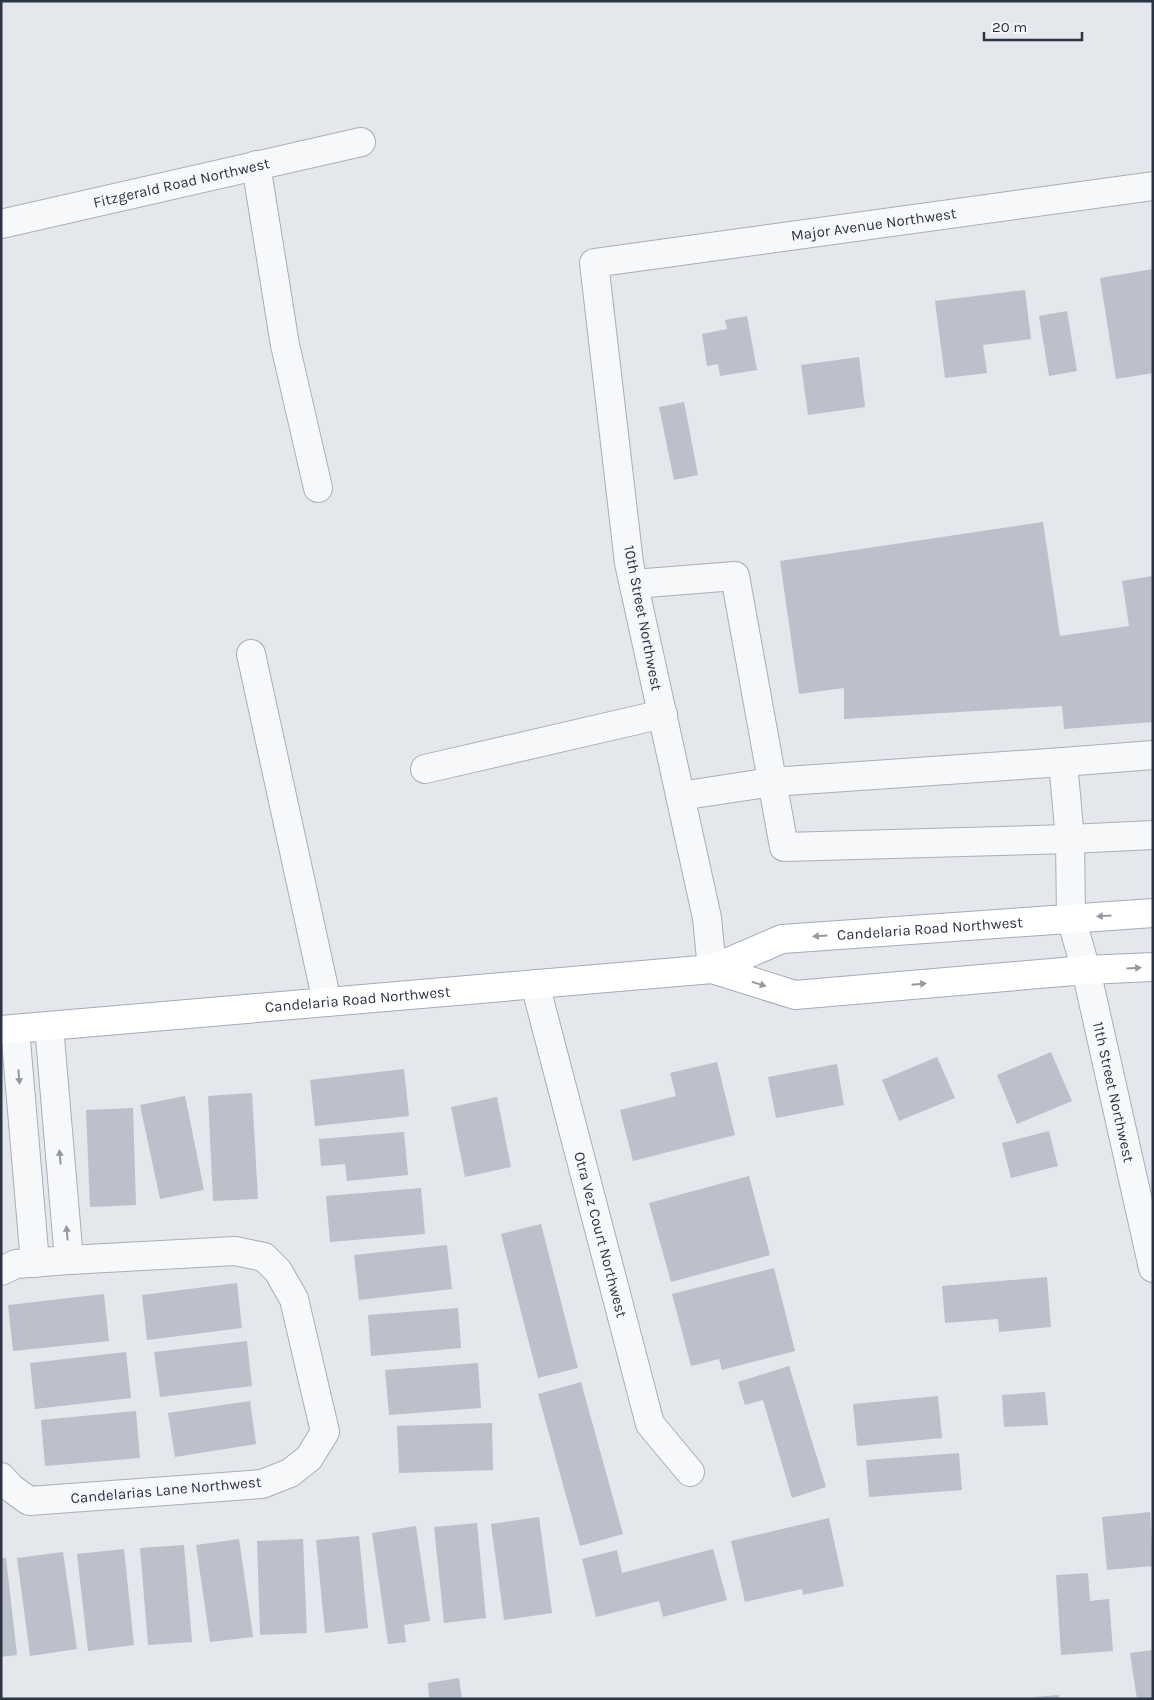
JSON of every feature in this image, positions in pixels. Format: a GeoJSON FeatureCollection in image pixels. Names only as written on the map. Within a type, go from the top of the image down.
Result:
{"type":"FeatureCollection","features":[{"type":"Feature","properties":{"kind":"main road","name":"Candelaria Road Northwest"},"geometry":{"type":"LineString","coordinates":[[8,1029],[712,970],[782,939],[1153,913]]}},
{"type":"Feature","properties":{"kind":"main road","name":"Candelaria Road Northwest"},"geometry":{"type":"LineString","coordinates":[[712,970],[795,994],[1086,970],[1153,967]]}},
{"type":"Feature","properties":{"kind":"street","name":"Fitzgerald Road Northwest"},"geometry":{"type":"LineString","coordinates":[[1,224],[361,142]]}},
{"type":"Feature","properties":{"kind":"street"},"geometry":{"type":"LineString","coordinates":[[256,166],[285,345],[318,488]]}},
{"type":"Feature","properties":{"kind":"street","name":"Major Avenue Northwest"},"geometry":{"type":"LineString","coordinates":[[594,263],[1153,186]]}},
{"type":"Feature","properties":{"kind":"street","name":"10th Street Northwest"},"geometry":{"type":"LineString","coordinates":[[594,263],[630,563],[707,918],[712,970]]}},
{"type":"Feature","properties":{"kind":"street"},"geometry":{"type":"LineString","coordinates":[[634,584],[735,576],[784,847],[1153,835]]}},
{"type":"Feature","properties":{"kind":"street"},"geometry":{"type":"LineString","coordinates":[[251,654],[327,1002]]}},
{"type":"Feature","properties":{"kind":"street"},"geometry":{"type":"LineString","coordinates":[[425,769],[662,714]]}},
{"type":"Feature","properties":{"kind":"street"},"geometry":{"type":"LineString","coordinates":[[680,796],[772,782],[1153,755]]}},
{"type":"Feature","properties":{"kind":"street","name":"11th Street Northwest"},"geometry":{"type":"LineString","coordinates":[[1063,762],[1070,839],[1071,918],[1086,970],[1153,1268]]}},
{"type":"Feature","properties":{"kind":"street","name":"Otra Vez Court Northwest"},"geometry":{"type":"LineString","coordinates":[[535,984],[650,1424],[690,1472]]}},
{"type":"Feature","properties":{"kind":"street"},"geometry":{"type":"LineString","coordinates":[[49,1026],[69,1260]]}},
{"type":"Feature","properties":{"kind":"street"},"geometry":{"type":"LineString","coordinates":[[8,1029],[36,1263]]}},
{"type":"Feature","properties":{"kind":"street","name":"Candelarias Lane Northwest"},"geometry":{"type":"LineString","coordinates":[[1,1271],[16,1264],[69,1260],[235,1251],[264,1256],[278,1271],[294,1299],[324,1432],[310,1458],[290,1473],[262,1484],[29,1501],[11,1488],[1,1477]]}},
{"type":"Feature","properties":{"kind":"building"},"geometry":{"type":"Polygon","coordinates":[[[1153,269],[1153,373],[1116,379],[1100,278],[1153,269]]]}},
{"type":"Feature","properties":{"kind":"building"},"geometry":{"type":"Polygon","coordinates":[[[1025,290],[1031,339],[983,345],[987,373],[945,378],[935,301],[1025,290]]]}},
{"type":"Feature","properties":{"kind":"building"},"geometry":{"type":"Polygon","coordinates":[[[1067,311],[1077,371],[1049,376],[1039,316],[1067,311]]]}},
{"type":"Feature","properties":{"kind":"building"},"geometry":{"type":"Polygon","coordinates":[[[747,316],[757,370],[720,376],[718,364],[707,366],[702,334],[727,329],[725,320],[747,316]]]}},
{"type":"Feature","properties":{"kind":"building"},"geometry":{"type":"Polygon","coordinates":[[[859,357],[865,407],[808,415],[801,365],[859,357]]]}},
{"type":"Feature","properties":{"kind":"building"},"geometry":{"type":"Polygon","coordinates":[[[684,402],[698,475],[674,480],[659,407],[684,402]]]}},
{"type":"Feature","properties":{"kind":"building"},"geometry":{"type":"Polygon","coordinates":[[[1043,522],[1060,636],[1129,626],[1122,581],[1153,576],[1153,722],[1064,729],[1062,706],[844,719],[844,688],[799,694],[780,561],[1043,522]]]}},
{"type":"Feature","properties":{"kind":"building"},"geometry":{"type":"Polygon","coordinates":[[[1051,1052],[1072,1101],[1017,1124],[997,1075],[1051,1052]]]}},
{"type":"Feature","properties":{"kind":"building"},"geometry":{"type":"Polygon","coordinates":[[[937,1057],[955,1098],[899,1121],[882,1080],[937,1057]]]}},
{"type":"Feature","properties":{"kind":"building"},"geometry":{"type":"Polygon","coordinates":[[[717,1062],[735,1135],[633,1161],[620,1110],[676,1096],[670,1073],[717,1062]]]}},
{"type":"Feature","properties":{"kind":"building"},"geometry":{"type":"Polygon","coordinates":[[[837,1064],[844,1105],[776,1118],[768,1077],[837,1064]]]}},
{"type":"Feature","properties":{"kind":"building"},"geometry":{"type":"Polygon","coordinates":[[[404,1069],[409,1116],[315,1126],[310,1080],[404,1069]]]}},
{"type":"Feature","properties":{"kind":"building"},"geometry":{"type":"Polygon","coordinates":[[[252,1093],[258,1199],[213,1201],[208,1096],[252,1093]]]}},
{"type":"Feature","properties":{"kind":"building"},"geometry":{"type":"Polygon","coordinates":[[[185,1096],[204,1190],[160,1199],[140,1105],[185,1096]]]}},
{"type":"Feature","properties":{"kind":"building"},"geometry":{"type":"Polygon","coordinates":[[[497,1097],[511,1167],[465,1177],[451,1107],[497,1097]]]}},
{"type":"Feature","properties":{"kind":"building"},"geometry":{"type":"Polygon","coordinates":[[[133,1108],[136,1205],[90,1207],[86,1110],[133,1108]]]}},
{"type":"Feature","properties":{"kind":"building"},"geometry":{"type":"Polygon","coordinates":[[[1049,1131],[1058,1166],[1011,1178],[1002,1143],[1049,1131]]]}},
{"type":"Feature","properties":{"kind":"building"},"geometry":{"type":"Polygon","coordinates":[[[404,1132],[408,1175],[347,1181],[345,1164],[321,1166],[319,1139],[404,1132]]]}},
{"type":"Feature","properties":{"kind":"building"},"geometry":{"type":"Polygon","coordinates":[[[749,1176],[770,1255],[671,1282],[649,1203],[749,1176]]]}},
{"type":"Feature","properties":{"kind":"building"},"geometry":{"type":"Polygon","coordinates":[[[421,1188],[425,1234],[330,1242],[326,1196],[421,1188]]]}},
{"type":"Feature","properties":{"kind":"building"},"geometry":{"type":"Polygon","coordinates":[[[541,1224],[578,1368],[538,1378],[501,1234],[541,1224]]]}},
{"type":"Feature","properties":{"kind":"building"},"geometry":{"type":"Polygon","coordinates":[[[447,1245],[452,1289],[359,1300],[354,1255],[447,1245]]]}},
{"type":"Feature","properties":{"kind":"building"},"geometry":{"type":"Polygon","coordinates":[[[774,1268],[795,1351],[722,1370],[719,1359],[691,1366],[672,1294],[774,1268]]]}},
{"type":"Feature","properties":{"kind":"building"},"geometry":{"type":"Polygon","coordinates":[[[1047,1277],[1051,1327],[999,1332],[998,1319],[945,1323],[942,1286],[1047,1277]]]}},
{"type":"Feature","properties":{"kind":"building"},"geometry":{"type":"Polygon","coordinates":[[[237,1283],[242,1328],[147,1340],[142,1295],[237,1283]]]}},
{"type":"Feature","properties":{"kind":"building"},"geometry":{"type":"Polygon","coordinates":[[[104,1294],[109,1341],[13,1351],[8,1305],[104,1294]]]}},
{"type":"Feature","properties":{"kind":"building"},"geometry":{"type":"Polygon","coordinates":[[[458,1308],[461,1348],[371,1356],[368,1315],[458,1308]]]}},
{"type":"Feature","properties":{"kind":"building"},"geometry":{"type":"Polygon","coordinates":[[[247,1341],[252,1386],[160,1397],[154,1352],[247,1341]]]}},
{"type":"Feature","properties":{"kind":"building"},"geometry":{"type":"Polygon","coordinates":[[[126,1352],[131,1398],[35,1409],[30,1363],[126,1352]]]}},
{"type":"Feature","properties":{"kind":"building"},"geometry":{"type":"Polygon","coordinates":[[[478,1363],[481,1408],[389,1415],[385,1370],[478,1363]]]}},
{"type":"Feature","properties":{"kind":"building"},"geometry":{"type":"Polygon","coordinates":[[[789,1366],[826,1487],[792,1498],[763,1400],[745,1405],[738,1382],[789,1366]]]}},
{"type":"Feature","properties":{"kind":"building"},"geometry":{"type":"Polygon","coordinates":[[[581,1382],[623,1534],[580,1546],[538,1394],[581,1382]]]}},
{"type":"Feature","properties":{"kind":"building"},"geometry":{"type":"Polygon","coordinates":[[[1045,1392],[1048,1425],[1004,1427],[1002,1395],[1045,1392]]]}},
{"type":"Feature","properties":{"kind":"building"},"geometry":{"type":"Polygon","coordinates":[[[938,1396],[942,1438],[857,1446],[853,1404],[938,1396]]]}},
{"type":"Feature","properties":{"kind":"building"},"geometry":{"type":"Polygon","coordinates":[[[250,1401],[256,1444],[175,1457],[168,1413],[250,1401]]]}},
{"type":"Feature","properties":{"kind":"building"},"geometry":{"type":"Polygon","coordinates":[[[136,1411],[140,1458],[45,1466],[41,1420],[136,1411]]]}},
{"type":"Feature","properties":{"kind":"building"},"geometry":{"type":"Polygon","coordinates":[[[492,1423],[493,1470],[399,1473],[397,1426],[492,1423]]]}},
{"type":"Feature","properties":{"kind":"building"},"geometry":{"type":"Polygon","coordinates":[[[959,1453],[962,1490],[869,1497],[866,1460],[959,1453]]]}},
{"type":"Feature","properties":{"kind":"building"},"geometry":{"type":"Polygon","coordinates":[[[1150,1512],[1153,1566],[1107,1570],[1102,1517],[1150,1512]]]}},
{"type":"Feature","properties":{"kind":"building"},"geometry":{"type":"Polygon","coordinates":[[[539,1517],[552,1613],[504,1620],[491,1524],[539,1517]]]}},
{"type":"Feature","properties":{"kind":"building"},"geometry":{"type":"Polygon","coordinates":[[[829,1518],[844,1586],[803,1595],[802,1589],[745,1602],[731,1541],[829,1518]]]}},
{"type":"Feature","properties":{"kind":"building"},"geometry":{"type":"Polygon","coordinates":[[[477,1523],[486,1618],[444,1623],[434,1527],[477,1523]]]}},
{"type":"Feature","properties":{"kind":"building"},"geometry":{"type":"Polygon","coordinates":[[[416,1526],[430,1621],[404,1625],[406,1642],[388,1644],[372,1533],[416,1526]]]}},
{"type":"Feature","properties":{"kind":"building"},"geometry":{"type":"Polygon","coordinates":[[[359,1536],[368,1628],[325,1633],[316,1540],[359,1536]]]}},
{"type":"Feature","properties":{"kind":"building"},"geometry":{"type":"Polygon","coordinates":[[[239,1539],[253,1637],[210,1642],[196,1545],[239,1539]]]}},
{"type":"Feature","properties":{"kind":"building"},"geometry":{"type":"Polygon","coordinates":[[[303,1539],[307,1633],[260,1635],[257,1541],[303,1539]]]}},
{"type":"Feature","properties":{"kind":"building"},"geometry":{"type":"Polygon","coordinates":[[[184,1545],[192,1642],[148,1645],[140,1548],[184,1545]]]}},
{"type":"Feature","properties":{"kind":"building"},"geometry":{"type":"Polygon","coordinates":[[[124,1549],[134,1645],[88,1651],[77,1554],[124,1549]]]}},
{"type":"Feature","properties":{"kind":"building"},"geometry":{"type":"Polygon","coordinates":[[[713,1549],[727,1600],[663,1617],[659,1601],[596,1617],[582,1559],[617,1550],[622,1573],[713,1549]]]}},
{"type":"Feature","properties":{"kind":"building"},"geometry":{"type":"Polygon","coordinates":[[[63,1552],[77,1649],[30,1656],[17,1558],[63,1552]]]}},
{"type":"Feature","properties":{"kind":"building"},"geometry":{"type":"Polygon","coordinates":[[[1,1558],[6,1558],[17,1655],[1,1657],[1,1558]]]}},
{"type":"Feature","properties":{"kind":"building"},"geometry":{"type":"Polygon","coordinates":[[[1088,1573],[1090,1601],[1109,1599],[1113,1651],[1061,1655],[1056,1575],[1088,1573]]]}},
{"type":"Feature","properties":{"kind":"building"},"geometry":{"type":"Polygon","coordinates":[[[1153,1650],[1153,1699],[1137,1699],[1130,1653],[1153,1650]]]}},
{"type":"Feature","properties":{"kind":"building"},"geometry":{"type":"Polygon","coordinates":[[[459,1678],[462,1699],[429,1699],[428,1683],[459,1678]]]}},
{"type":"Feature","properties":{"kind":"building"},"geometry":{"type":"Polygon","coordinates":[[[1059,1695],[1059,1699],[1035,1699],[1035,1697],[1059,1695]]]}}]}
